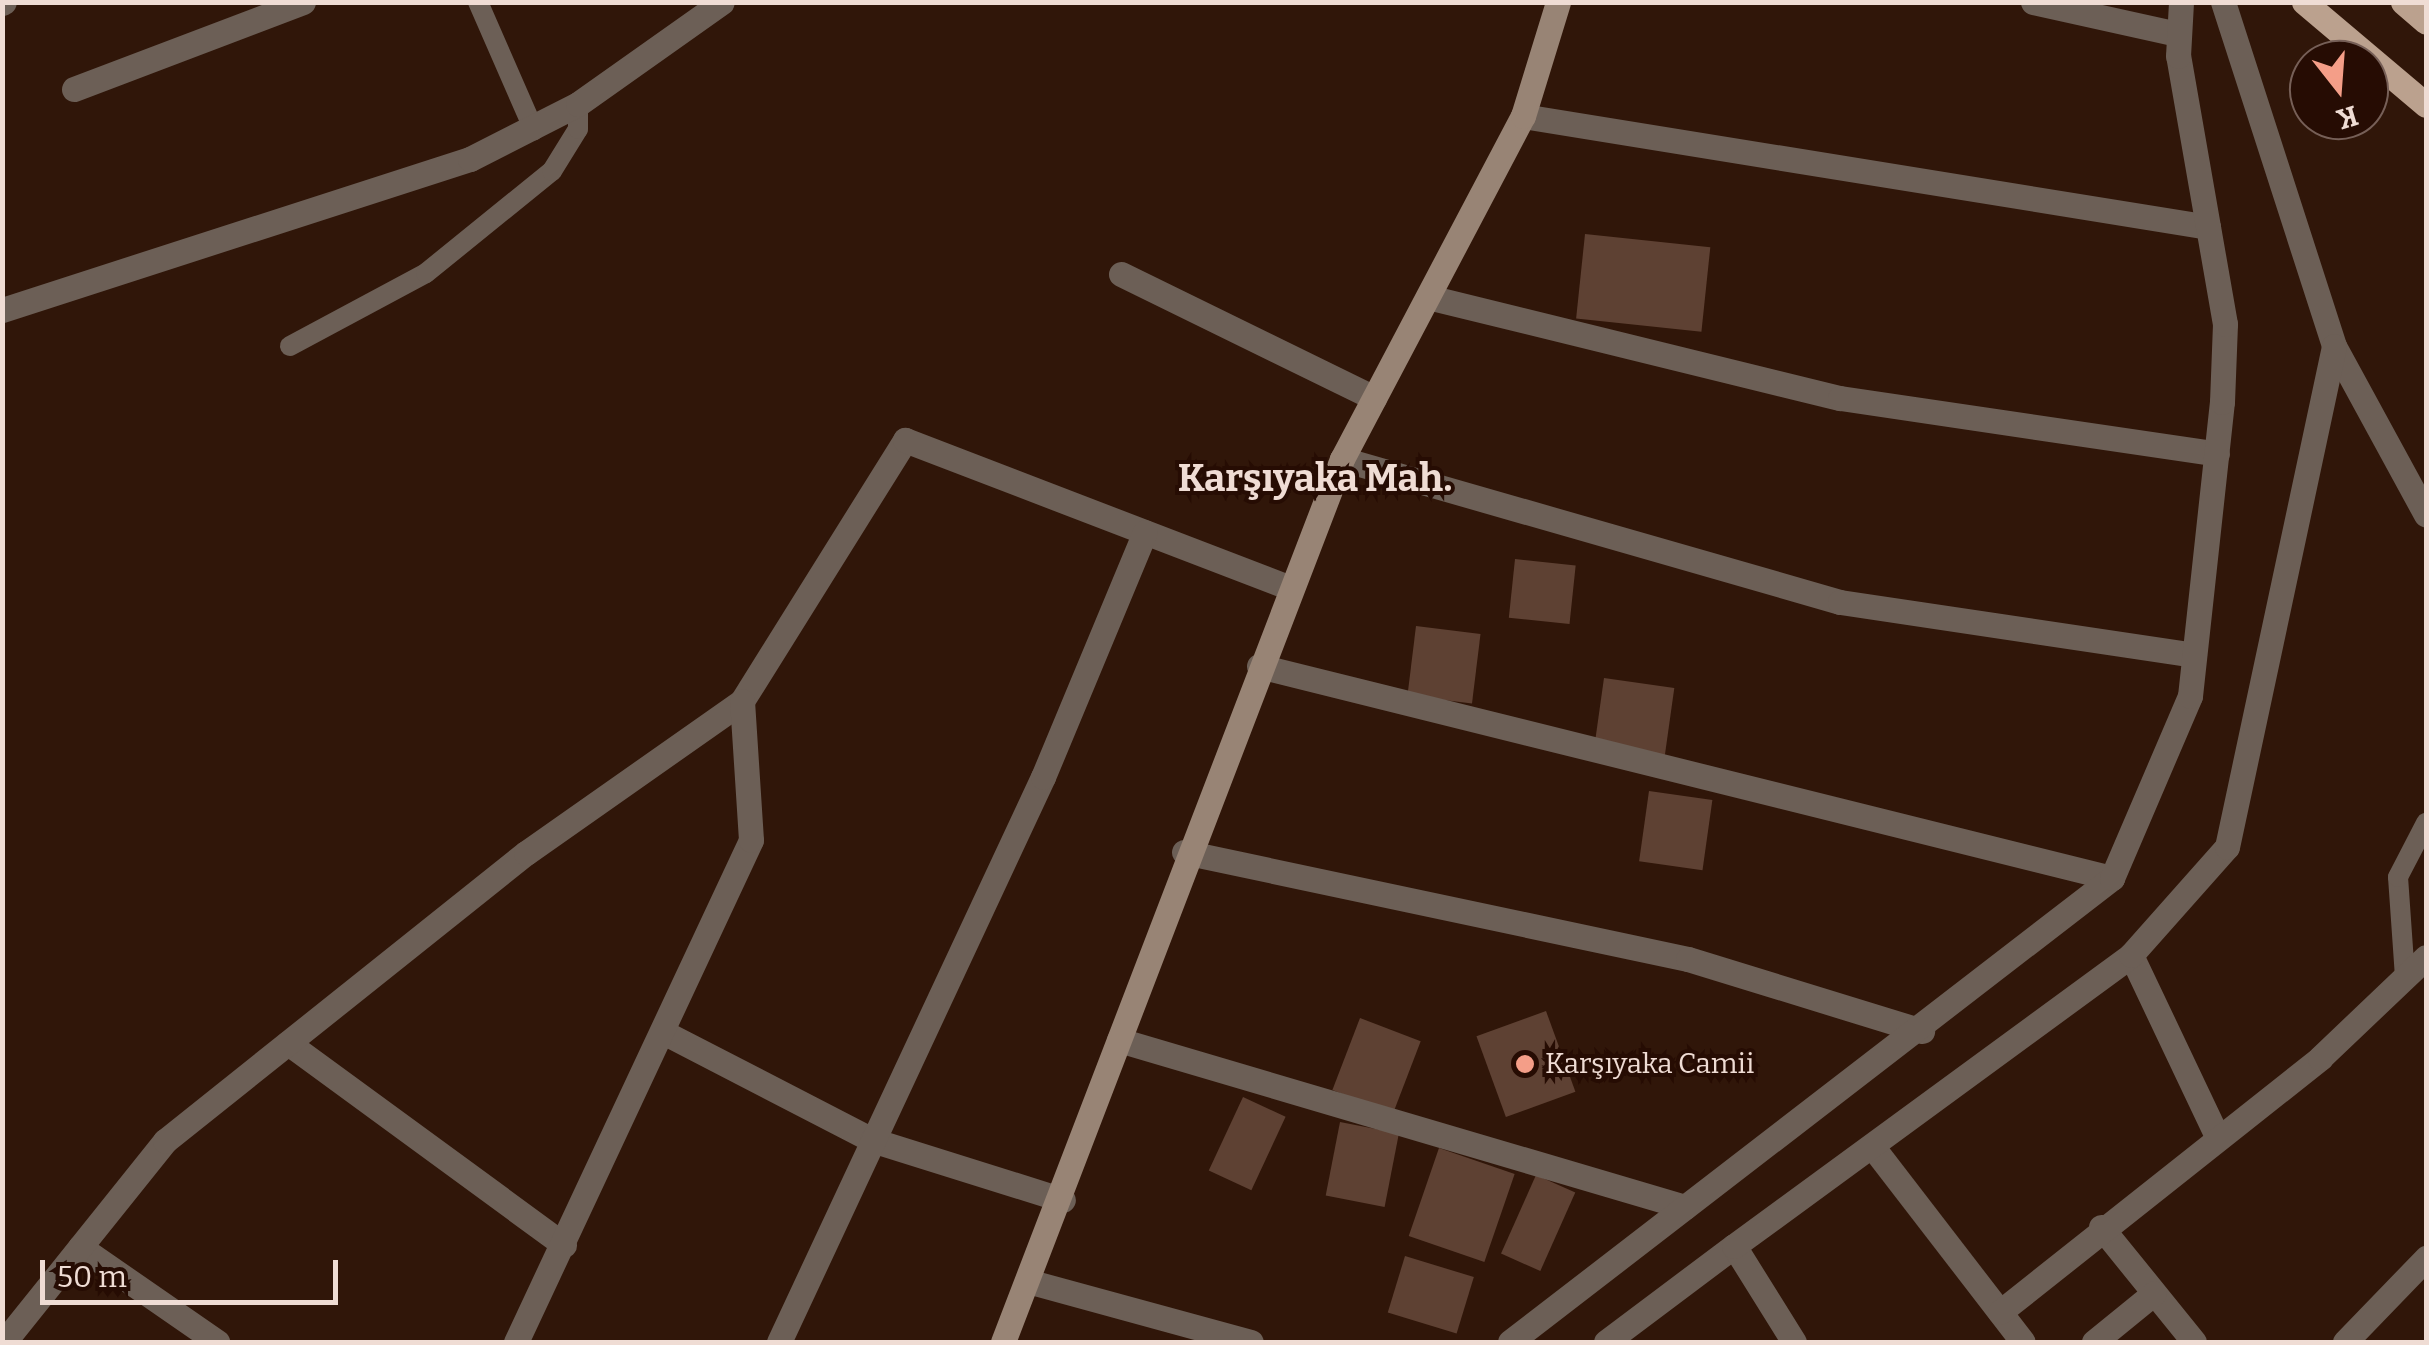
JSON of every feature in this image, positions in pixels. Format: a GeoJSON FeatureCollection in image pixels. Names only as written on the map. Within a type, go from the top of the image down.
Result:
{"type":"FeatureCollection","features":[{"type":"Feature","properties":{"kind":"main road"},"geometry":{"type":"LineString","coordinates":[[2304,2],[2426,105]]}},
{"type":"Feature","properties":{"kind":"main road"},"geometry":{"type":"LineString","coordinates":[[2403,2],[2426,22]]}},
{"type":"Feature","properties":{"kind":"street"},"geometry":{"type":"LineString","coordinates":[[74,89],[303,2]]}},
{"type":"Feature","properties":{"kind":"street"},"geometry":{"type":"LineString","coordinates":[[2,310],[356,199],[534,130],[578,104],[722,2]]}},
{"type":"Feature","properties":{"kind":"street"},"geometry":{"type":"LineString","coordinates":[[1003,1342],[1063,1200],[1184,852],[1342,458],[1523,116],[1558,2]]}},
{"type":"Feature","properties":{"kind":"street"},"geometry":{"type":"LineString","coordinates":[[2033,2],[2177,34]]}},
{"type":"Feature","properties":{"kind":"street"},"geometry":{"type":"LineString","coordinates":[[1510,1342],[1922,1031],[2112,878],[2190,696],[2217,454],[2225,324],[2177,34],[2181,2]]}},
{"type":"Feature","properties":{"kind":"street"},"geometry":{"type":"LineString","coordinates":[[2223,2],[2334,346],[2426,515]]}},
{"type":"Feature","properties":{"kind":"street"},"geometry":{"type":"LineString","coordinates":[[1523,116],[2208,227]]}},
{"type":"Feature","properties":{"kind":"street"},"geometry":{"type":"LineString","coordinates":[[1121,274],[1374,398]]}},
{"type":"Feature","properties":{"kind":"street"},"geometry":{"type":"LineString","coordinates":[[1428,296],[1840,398],[2217,454]]}},
{"type":"Feature","properties":{"kind":"street"},"geometry":{"type":"LineString","coordinates":[[1606,1342],[1734,1246],[1875,1150],[2131,955],[2227,846],[2334,346]]}},
{"type":"Feature","properties":{"kind":"street"},"geometry":{"type":"LineString","coordinates":[[4,1342],[165,1142],[526,852],[742,701],[904,440],[1290,588]]}},
{"type":"Feature","properties":{"kind":"street"},"geometry":{"type":"LineString","coordinates":[[1342,458],[1840,602],[2194,655]]}},
{"type":"Feature","properties":{"kind":"street"},"geometry":{"type":"LineString","coordinates":[[780,1342],[1043,776],[1145,532]]}},
{"type":"Feature","properties":{"kind":"street"},"geometry":{"type":"LineString","coordinates":[[1259,666],[2112,878]]}},
{"type":"Feature","properties":{"kind":"street"},"geometry":{"type":"LineString","coordinates":[[516,1342],[751,840],[742,701]]}},
{"type":"Feature","properties":{"kind":"street"},"geometry":{"type":"LineString","coordinates":[[1184,852],[1688,959],[1922,1031]]}},
{"type":"Feature","properties":{"kind":"street"},"geometry":{"type":"LineString","coordinates":[[2131,955],[2215,1132]]}},
{"type":"Feature","properties":{"kind":"street"},"geometry":{"type":"LineString","coordinates":[[2000,1312],[2215,1132],[2320,1058],[2426,957]]}},
{"type":"Feature","properties":{"kind":"street"},"geometry":{"type":"LineString","coordinates":[[664,1032],[872,1140],[1063,1200]]}},
{"type":"Feature","properties":{"kind":"street"},"geometry":{"type":"LineString","coordinates":[[1119,1040],[1685,1207]]}},
{"type":"Feature","properties":{"kind":"street"},"geometry":{"type":"LineString","coordinates":[[288,1043],[564,1245]]}},
{"type":"Feature","properties":{"kind":"street"},"geometry":{"type":"LineString","coordinates":[[1875,1150],[2023,1342]]}},
{"type":"Feature","properties":{"kind":"street"},"geometry":{"type":"LineString","coordinates":[[2101,1228],[2194,1342]]}},
{"type":"Feature","properties":{"kind":"street"},"geometry":{"type":"LineString","coordinates":[[1734,1246],[1794,1342]]}},
{"type":"Feature","properties":{"kind":"street"},"geometry":{"type":"LineString","coordinates":[[80,1247],[217,1342]]}},
{"type":"Feature","properties":{"kind":"street"},"geometry":{"type":"LineString","coordinates":[[2345,1342],[2426,1258]]}},
{"type":"Feature","properties":{"kind":"street"},"geometry":{"type":"LineString","coordinates":[[1031,1282],[1251,1342]]}},
{"type":"Feature","properties":{"kind":"street"},"geometry":{"type":"LineString","coordinates":[[2094,1342],[2154,1293]]}},
{"type":"Feature","properties":{"kind":"lane"},"geometry":{"type":"LineString","coordinates":[[478,2],[534,130]]}},
{"type":"Feature","properties":{"kind":"lane"},"geometry":{"type":"LineString","coordinates":[[290,346],[426,273],[552,170],[578,129],[578,104]]}},
{"type":"Feature","properties":{"kind":"lane"},"geometry":{"type":"LineString","coordinates":[[2406,977],[2398,876],[2426,823]]}},
{"type":"Feature","properties":{"kind":"building"},"geometry":{"type":"Polygon","coordinates":[[[1585,234],[1710,247],[1701,332],[1576,319],[1585,234]]]}},
{"type":"Feature","properties":{"kind":"building"},"geometry":{"type":"Polygon","coordinates":[[[1515,559],[1576,565],[1569,624],[1509,618],[1515,559]]]}},
{"type":"Feature","properties":{"kind":"building"},"geometry":{"type":"Polygon","coordinates":[[[1416,626],[1481,634],[1472,703],[1407,695],[1416,626]]]}},
{"type":"Feature","properties":{"kind":"building"},"geometry":{"type":"Polygon","coordinates":[[[1604,678],[1674,688],[1665,757],[1594,747],[1604,678]]]}},
{"type":"Feature","properties":{"kind":"building"},"geometry":{"type":"Polygon","coordinates":[[[1649,791],[1712,800],[1702,870],[1639,861],[1649,791]]]}},
{"type":"Feature","properties":{"kind":"building","name":"Karşıyaka Camii"},"geometry":{"type":"Polygon","coordinates":[[[1546,1011],[1575,1092],[1506,1117],[1476,1036],[1546,1011]]]}},
{"type":"Feature","properties":{"kind":"building"},"geometry":{"type":"Polygon","coordinates":[[[1360,1018],[1421,1041],[1393,1113],[1332,1090],[1360,1018]]]}},
{"type":"Feature","properties":{"kind":"building"},"geometry":{"type":"Polygon","coordinates":[[[1243,1097],[1286,1117],[1251,1190],[1209,1170],[1243,1097]]]}},
{"type":"Feature","properties":{"kind":"building"},"geometry":{"type":"Polygon","coordinates":[[[1340,1122],[1399,1133],[1385,1207],[1326,1196],[1340,1122]]]}},
{"type":"Feature","properties":{"kind":"building"},"geometry":{"type":"Polygon","coordinates":[[[1439,1148],[1515,1174],[1484,1262],[1409,1236],[1439,1148]]]}},
{"type":"Feature","properties":{"kind":"building"},"geometry":{"type":"Polygon","coordinates":[[[1536,1175],[1575,1192],[1540,1271],[1501,1254],[1536,1175]]]}},
{"type":"Feature","properties":{"kind":"building"},"geometry":{"type":"Polygon","coordinates":[[[1405,1256],[1474,1277],[1457,1333],[1388,1312],[1405,1256]]]}},
{"type":"Feature","properties":{"kind":"place","name":"Karşıyaka Camii"},"geometry":{"type":"Point","coordinates":[1525,1064]}},
{"type":"Feature","properties":{"kind":"district","name":"Karşıyaka Mah."},"geometry":{"type":"Point","coordinates":[1315,479]}}]}
